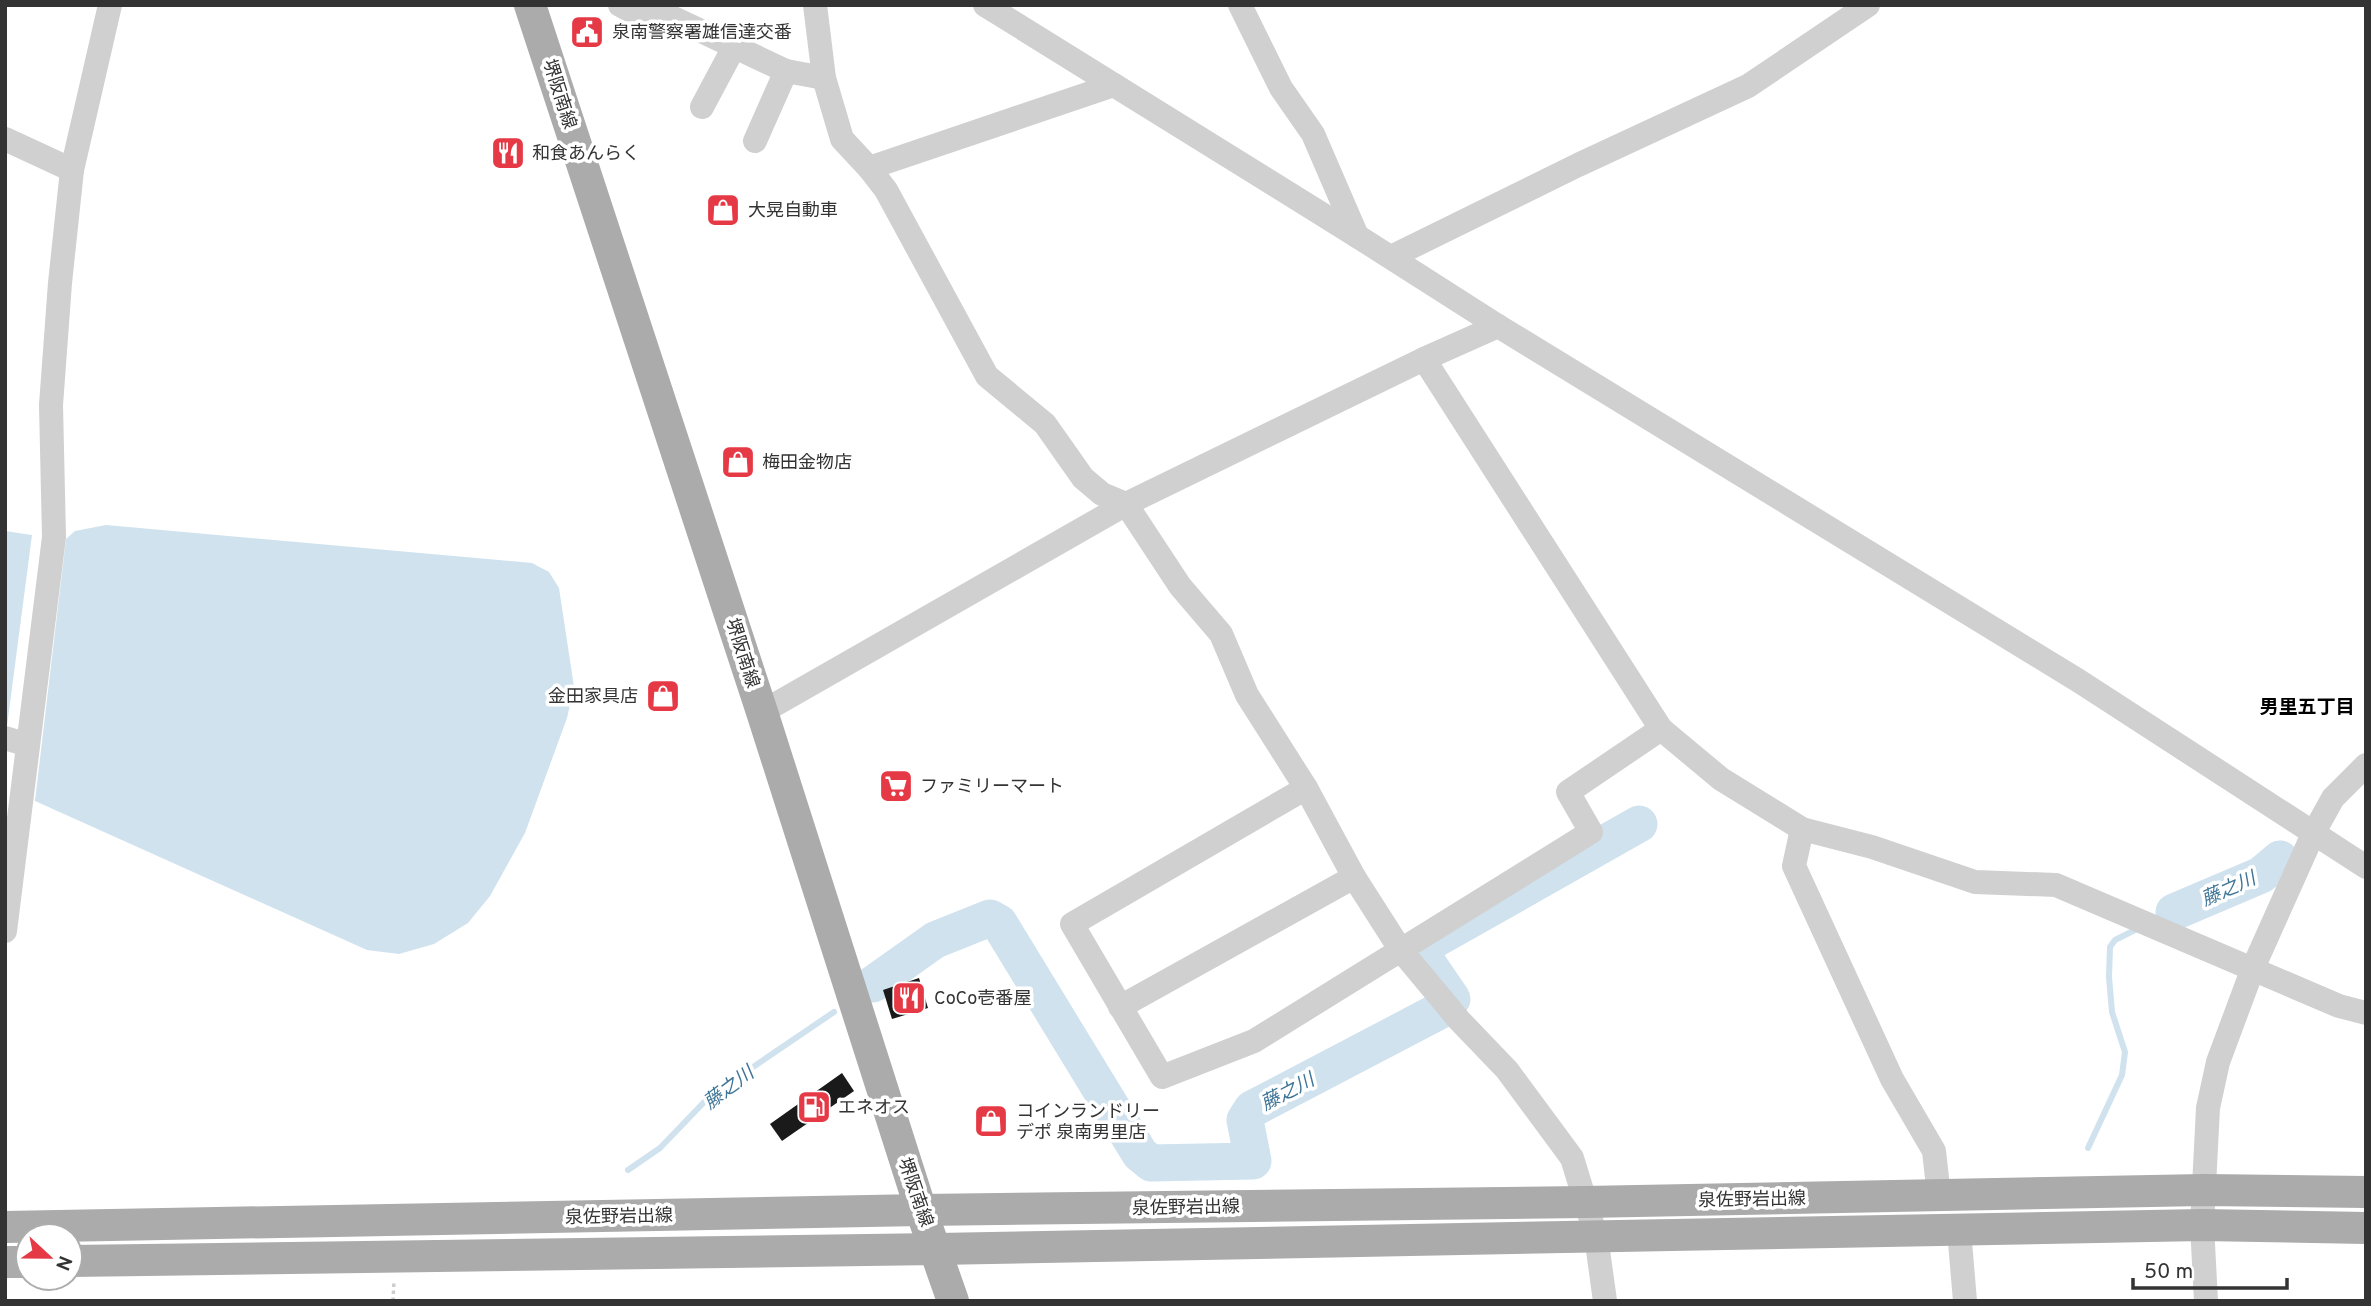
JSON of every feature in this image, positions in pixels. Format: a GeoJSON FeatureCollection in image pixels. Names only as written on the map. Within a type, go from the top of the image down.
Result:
{"type":"FeatureCollection","features":[{"type":"Feature","properties":{"kind":"main road","name":"堺阪南線"},"geometry":{"type":"LineString","coordinates":[[530,5],[762,712],[921,1210],[953,1301]]}},
{"type":"Feature","properties":{"kind":"main road","name":"泉佐野岩出線"},"geometry":{"type":"LineString","coordinates":[[5,1227],[2204,1190],[2366,1192]]}},
{"type":"Feature","properties":{"kind":"main road","name":"泉佐野岩出線"},"geometry":{"type":"LineString","coordinates":[[84,1262],[2202,1225],[2366,1228]]}},
{"type":"Feature","properties":{"kind":"street"},"geometry":{"type":"LineString","coordinates":[[5,931],[17,742],[54,537],[51,405],[72,170],[110,5]]}},
{"type":"Feature","properties":{"kind":"street"},"geometry":{"type":"LineString","coordinates":[[621,5],[631,11],[665,15],[786,71],[824,78]]}},
{"type":"Feature","properties":{"kind":"street"},"geometry":{"type":"LineString","coordinates":[[815,5],[824,78],[842,139],[886,190],[987,376],[1045,424],[1083,478],[1102,494],[1126,504],[1180,586],[1222,634],[1247,695],[1306,788],[1354,877],[1400,949],[1446,1005],[1507,1070],[1572,1158],[1596,1236],[1605,1301]]}},
{"type":"Feature","properties":{"kind":"street"},"geometry":{"type":"LineString","coordinates":[[985,5],[1498,326],[2079,681],[2366,867]]}},
{"type":"Feature","properties":{"kind":"street"},"geometry":{"type":"LineString","coordinates":[[1240,5],[1281,88],[1313,134],[1357,236]]}},
{"type":"Feature","properties":{"kind":"street"},"geometry":{"type":"LineString","coordinates":[[1391,257],[1578,165],[1748,86],[1868,5]]}},
{"type":"Feature","properties":{"kind":"street"},"geometry":{"type":"LineString","coordinates":[[702,107],[734,47]]}},
{"type":"Feature","properties":{"kind":"street"},"geometry":{"type":"LineString","coordinates":[[755,141],[786,71]]}},
{"type":"Feature","properties":{"kind":"street"},"geometry":{"type":"LineString","coordinates":[[869,168],[1114,85]]}},
{"type":"Feature","properties":{"kind":"street"},"geometry":{"type":"LineString","coordinates":[[5,139],[72,170]]}},
{"type":"Feature","properties":{"kind":"street"},"geometry":{"type":"LineString","coordinates":[[762,712],[1126,504],[1424,359],[1498,326]]}},
{"type":"Feature","properties":{"kind":"street"},"geometry":{"type":"LineString","coordinates":[[1424,359],[1661,729],[1721,779],[1802,828],[1871,847],[1975,882],[2056,885],[2339,1006],[2366,1013]]}},
{"type":"Feature","properties":{"kind":"street"},"geometry":{"type":"LineString","coordinates":[[1306,788],[1072,924],[1162,1077],[1254,1041],[1591,832],[1568,792],[1661,729]]}},
{"type":"Feature","properties":{"kind":"street"},"geometry":{"type":"LineString","coordinates":[[2206,1301],[2202,1225],[2208,1108],[2218,1062],[2253,968],[2313,834],[2333,798],[2366,765]]}},
{"type":"Feature","properties":{"kind":"street"},"geometry":{"type":"LineString","coordinates":[[1802,828],[1794,866],[1892,1079],[1934,1151],[1938,1196]]}},
{"type":"Feature","properties":{"kind":"street"},"geometry":{"type":"LineString","coordinates":[[1120,1007],[1354,877]]}},
{"type":"Feature","properties":{"kind":"street"},"geometry":{"type":"LineString","coordinates":[[1959,1230],[1965,1301]]}},
{"type":"Feature","properties":{"kind":"water"},"geometry":{"type":"Polygon","coordinates":[[[106,525],[532,563],[549,572],[559,588],[574,687],[567,718],[525,833],[490,896],[468,923],[434,944],[399,954],[367,950],[35,801],[66,539],[75,531],[106,525]]]}},
{"type":"Feature","properties":{"kind":"water"},"geometry":{"type":"Polygon","coordinates":[[[5,531],[32,535],[7,726],[5,726],[5,531]]]}},
{"type":"Feature","properties":{"kind":"building"},"geometry":{"type":"Polygon","coordinates":[[[919,978],[928,1008],[892,1019],[883,990],[919,978]]]}},
{"type":"Feature","properties":{"kind":"building"},"geometry":{"type":"Polygon","coordinates":[[[842,1073],[854,1091],[782,1141],[770,1124],[842,1073]]]}},
{"type":"Feature","properties":{"kind":"waterway","name":"藤之川"},"geometry":{"type":"LineString","coordinates":[[873,984],[935,940],[990,918],[999,923],[1140,1154],[1151,1163],[1253,1161],[1245,1120],[1252,1109],[1439,1011],[1452,999],[1422,955],[1425,945],[1639,824]]}},
{"type":"Feature","properties":{"kind":"waterway","name":"藤之川"},"geometry":{"type":"LineString","coordinates":[[2174,912],[2261,875],[2280,859]]}},
{"type":"Feature","properties":{"kind":"waterway"},"geometry":{"type":"LineString","coordinates":[[2088,1148],[2122,1075],[2125,1052],[2112,1012],[2110,947],[2115,940],[2139,928]]}},
{"type":"Feature","properties":{"kind":"waterway","name":"藤之川"},"geometry":{"type":"LineString","coordinates":[[628,1170],[660,1148],[709,1097],[834,1012]]}},
{"type":"Feature","properties":{"kind":"place","name":"泉南警察署雄信達交番"},"geometry":{"type":"Point","coordinates":[587,32]}},
{"type":"Feature","properties":{"kind":"place","name":"和食あんらく"},"geometry":{"type":"Point","coordinates":[508,153]}},
{"type":"Feature","properties":{"kind":"place","name":"大晃自動車"},"geometry":{"type":"Point","coordinates":[723,210]}},
{"type":"Feature","properties":{"kind":"place","name":"梅田金物店"},"geometry":{"type":"Point","coordinates":[738,462]}},
{"type":"Feature","properties":{"kind":"place","name":"金田家具店"},"geometry":{"type":"Point","coordinates":[663,696]}},
{"type":"Feature","properties":{"kind":"place","name":"ファミリーマート"},"geometry":{"type":"Point","coordinates":[896,786]}},
{"type":"Feature","properties":{"kind":"place","name":"CoCo壱番屋"},"geometry":{"type":"Point","coordinates":[909,998]}},
{"type":"Feature","properties":{"kind":"place","name":"エネオス"},"geometry":{"type":"Point","coordinates":[814,1107]}},
{"type":"Feature","properties":{"kind":"place","name":"コインランドリー デポ 泉南男里店"},"geometry":{"type":"Point","coordinates":[991,1121]}},
{"type":"Feature","properties":{"kind":"district","name":"男里五丁目"},"geometry":{"type":"Point","coordinates":[2307,706]}}]}
